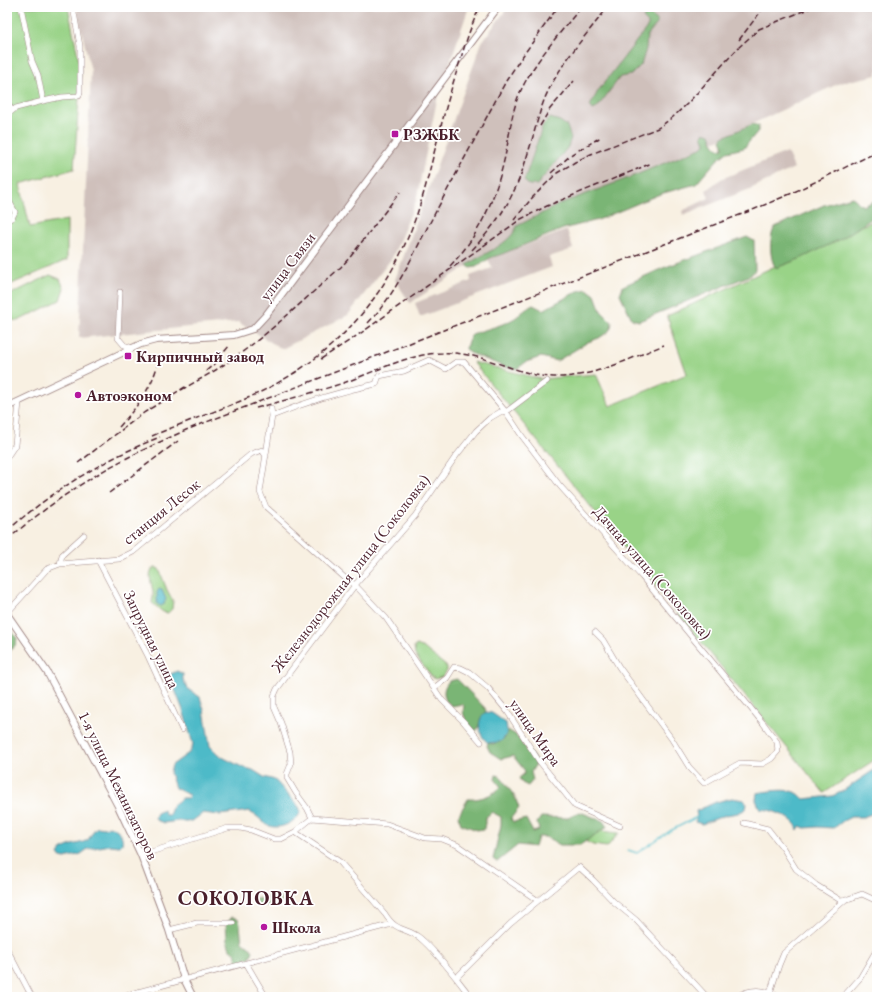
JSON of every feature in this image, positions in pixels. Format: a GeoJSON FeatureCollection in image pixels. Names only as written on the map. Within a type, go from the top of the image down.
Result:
{"type":"FeatureCollection","features":[{"type":"Feature","properties":{"kind":"street"},"geometry":{"type":"LineString","coordinates":[[21,7],[32,61],[38,75],[43,101]]}},
{"type":"Feature","properties":{"kind":"street"},"geometry":{"type":"LineString","coordinates":[[7,115],[16,108],[62,97],[79,96],[80,46],[74,7]]}},
{"type":"Feature","properties":{"kind":"street","name":"улица Связи"},"geometry":{"type":"LineString","coordinates":[[7,407],[141,344],[156,340],[234,335],[253,329],[276,303],[498,7]]}},
{"type":"Feature","properties":{"kind":"street"},"geometry":{"type":"LineString","coordinates":[[7,100],[12,111]]}},
{"type":"Feature","properties":{"kind":"street"},"geometry":{"type":"LineString","coordinates":[[7,197],[15,212],[12,218],[7,220]]}},
{"type":"Feature","properties":{"kind":"street"},"geometry":{"type":"LineString","coordinates":[[120,292],[118,338],[124,345],[133,348]]}},
{"type":"Feature","properties":{"kind":"street","name":"Дачная улица (Соколовка)"},"geometry":{"type":"LineString","coordinates":[[272,416],[296,406],[347,390],[376,384],[379,376],[404,371],[429,360],[446,369],[456,362],[464,362],[506,412],[522,436],[560,486],[642,577],[763,723],[776,742],[778,751],[771,759],[762,764],[740,763],[704,783],[689,767],[671,738],[619,667],[603,640],[595,632]]}},
{"type":"Feature","properties":{"kind":"street","name":"Железнодорожная улица (Соколовка)"},"geometry":{"type":"LineString","coordinates":[[312,818],[287,778],[291,764],[290,752],[281,723],[274,707],[274,696],[283,680],[355,585],[415,516],[456,456],[476,431],[490,418],[502,411],[506,412],[547,381]]}},
{"type":"Feature","properties":{"kind":"street"},"geometry":{"type":"LineString","coordinates":[[7,457],[14,445],[19,402]]}},
{"type":"Feature","properties":{"kind":"street"},"geometry":{"type":"LineString","coordinates":[[271,408],[272,416],[260,492],[266,507],[344,578],[355,585],[386,618],[442,700],[481,742]]}},
{"type":"Feature","properties":{"kind":"street","name":"станция Лесок"},"geometry":{"type":"LineString","coordinates":[[7,613],[47,569],[60,564],[119,559],[133,552],[251,454],[262,450],[266,456]]}},
{"type":"Feature","properties":{"kind":"street"},"geometry":{"type":"LineString","coordinates":[[60,564],[62,555],[84,535]]}},
{"type":"Feature","properties":{"kind":"street","name":"Запрудная улица"},"geometry":{"type":"LineString","coordinates":[[98,560],[147,654],[182,730]]}},
{"type":"Feature","properties":{"kind":"street","name":"1-я улица Механизаторов"},"geometry":{"type":"LineString","coordinates":[[7,613],[47,672],[118,806],[141,855],[169,930],[184,979],[193,997]]}},
{"type":"Feature","properties":{"kind":"street","name":"улица Мира"},"geometry":{"type":"LineString","coordinates":[[434,688],[446,678],[454,667],[461,668],[469,672],[488,688],[539,761],[575,806],[620,826]]}},
{"type":"Feature","properties":{"kind":"street"},"geometry":{"type":"LineString","coordinates":[[141,855],[228,828],[251,830],[281,839],[295,832],[312,818],[387,824],[425,838],[442,839],[457,845],[537,900]]}},
{"type":"Feature","properties":{"kind":"street"},"geometry":{"type":"LineString","coordinates":[[744,823],[768,830],[783,848],[796,869],[816,885],[840,900],[846,900]]}},
{"type":"Feature","properties":{"kind":"street"},"geometry":{"type":"LineString","coordinates":[[295,832],[340,862],[392,924],[418,937],[426,944],[471,997]]}},
{"type":"Feature","properties":{"kind":"street"},"geometry":{"type":"LineString","coordinates":[[456,978],[510,924],[537,900],[579,867],[614,902],[636,920],[707,997]]}},
{"type":"Feature","properties":{"kind":"street"},"geometry":{"type":"LineString","coordinates":[[770,992],[784,953],[846,900],[862,894],[877,901]]}},
{"type":"Feature","properties":{"kind":"street"},"geometry":{"type":"LineString","coordinates":[[169,930],[197,924],[233,923]]}},
{"type":"Feature","properties":{"kind":"street"},"geometry":{"type":"LineString","coordinates":[[119,997],[392,924]]}},
{"type":"Feature","properties":{"kind":"street"},"geometry":{"type":"LineString","coordinates":[[7,949],[32,997]]}},
{"type":"Feature","properties":{"kind":"street"},"geometry":{"type":"LineString","coordinates":[[843,997],[860,978],[877,949]]}},
{"type":"Feature","properties":{"kind":"street"},"geometry":{"type":"LineString","coordinates":[[246,964],[266,997]]}},
{"type":"Feature","properties":{"kind":"street"},"geometry":{"type":"LineString","coordinates":[[736,997],[756,990],[770,992],[779,997]]}},
{"type":"Feature","properties":{"kind":"shaded area"},"geometry":{"type":"Polygon","coordinates":[[[76,7],[469,7],[437,100],[416,201],[392,258],[348,315],[282,349],[238,322],[79,338],[91,71],[76,7]]]}},
{"type":"Feature","properties":{"kind":"shaded area"},"geometry":{"type":"Polygon","coordinates":[[[508,7],[877,7],[877,75],[840,83],[518,233],[410,303],[395,280],[482,42],[508,7]]]}},
{"type":"Feature","properties":{"kind":"shaded area"},"geometry":{"type":"Polygon","coordinates":[[[787,152],[794,168],[750,189],[683,215],[682,211],[709,198],[706,190],[721,179],[787,152]]]}},
{"type":"Feature","properties":{"kind":"shaded area"},"geometry":{"type":"Polygon","coordinates":[[[567,230],[573,249],[549,257],[552,267],[420,317],[415,303],[471,281],[470,276],[492,268],[488,259],[567,230]]]}},
{"type":"Feature","properties":{"kind":"green space"},"geometry":{"type":"Polygon","coordinates":[[[7,7],[68,7],[81,70],[74,169],[20,184],[30,227],[67,220],[67,260],[7,286],[7,7]]]}},
{"type":"Feature","properties":{"kind":"green space"},"geometry":{"type":"Polygon","coordinates":[[[648,13],[657,20],[657,24],[647,35],[646,49],[641,65],[631,75],[620,77],[597,108],[593,110],[590,106],[598,91],[648,26],[648,23],[643,18],[648,13]]]}},
{"type":"Feature","properties":{"kind":"green space"},"geometry":{"type":"Polygon","coordinates":[[[550,118],[560,121],[567,126],[571,138],[568,147],[537,185],[529,185],[524,181],[543,125],[550,118]]]}},
{"type":"Feature","properties":{"kind":"green space"},"geometry":{"type":"Polygon","coordinates":[[[753,124],[759,126],[758,131],[744,148],[727,152],[717,160],[696,184],[660,194],[598,220],[563,229],[490,258],[476,267],[470,268],[467,265],[502,244],[513,233],[517,226],[562,203],[631,177],[703,147],[705,143],[702,135],[704,132],[710,134],[718,149],[723,148],[721,140],[723,137],[753,124]]]}},
{"type":"Feature","properties":{"kind":"green space"},"geometry":{"type":"Polygon","coordinates":[[[852,197],[863,206],[877,200],[877,215],[841,239],[802,258],[776,268],[771,254],[771,241],[775,227],[824,205],[852,197]]]}},
{"type":"Feature","properties":{"kind":"green space"},"geometry":{"type":"Polygon","coordinates":[[[877,219],[877,756],[876,759],[824,793],[473,362],[541,379],[596,374],[610,406],[687,374],[667,316],[877,219]]]}},
{"type":"Feature","properties":{"kind":"green space"},"geometry":{"type":"Polygon","coordinates":[[[747,237],[754,241],[755,270],[751,275],[639,321],[632,319],[620,294],[623,286],[663,268],[747,237]]]}},
{"type":"Feature","properties":{"kind":"green space"},"geometry":{"type":"Polygon","coordinates":[[[50,275],[60,279],[64,288],[60,300],[18,321],[7,319],[7,296],[50,275]]]}},
{"type":"Feature","properties":{"kind":"green space"},"geometry":{"type":"Polygon","coordinates":[[[587,289],[595,295],[601,311],[612,322],[611,328],[599,338],[588,342],[557,361],[541,357],[526,362],[517,369],[505,367],[470,353],[466,349],[472,334],[510,321],[533,305],[543,310],[578,291],[587,289]]]}},
{"type":"Feature","properties":{"kind":"green space"},"geometry":{"type":"Polygon","coordinates":[[[155,567],[159,569],[173,601],[172,609],[168,613],[163,612],[152,603],[153,593],[150,575],[152,569],[155,567]]]}},
{"type":"Feature","properties":{"kind":"green space"},"geometry":{"type":"Polygon","coordinates":[[[7,628],[17,638],[16,644],[7,655],[7,628]]]}},
{"type":"Feature","properties":{"kind":"green space"},"geometry":{"type":"Polygon","coordinates":[[[417,645],[424,648],[447,667],[447,671],[442,677],[435,679],[432,677],[415,655],[414,647],[417,645]]]}},
{"type":"Feature","properties":{"kind":"green space"},"geometry":{"type":"Polygon","coordinates":[[[457,679],[485,708],[486,712],[482,716],[476,731],[470,726],[464,717],[464,706],[462,704],[452,706],[446,701],[444,693],[446,686],[449,681],[457,679]]]}},
{"type":"Feature","properties":{"kind":"green space"},"geometry":{"type":"Polygon","coordinates":[[[508,730],[516,735],[537,762],[531,772],[533,780],[528,786],[522,783],[519,778],[525,771],[513,756],[501,759],[490,752],[487,746],[488,743],[493,744],[505,738],[508,730]]]}},
{"type":"Feature","properties":{"kind":"green space"},"geometry":{"type":"Polygon","coordinates":[[[496,775],[500,776],[515,797],[519,808],[511,818],[513,822],[526,819],[533,832],[539,830],[537,823],[541,817],[568,818],[580,812],[603,821],[607,827],[580,845],[560,845],[546,837],[538,837],[535,847],[518,845],[497,862],[493,859],[501,825],[501,817],[492,812],[486,817],[484,829],[477,830],[461,824],[458,816],[468,799],[477,799],[486,796],[501,787],[495,779],[496,775]]]}},
{"type":"Feature","properties":{"kind":"green space"},"geometry":{"type":"Polygon","coordinates":[[[601,831],[619,833],[607,847],[593,845],[585,841],[601,831]]]}},
{"type":"Feature","properties":{"kind":"green space"},"geometry":{"type":"Polygon","coordinates":[[[278,896],[282,901],[269,906],[255,904],[254,902],[256,899],[278,896]]]}},
{"type":"Feature","properties":{"kind":"green space"},"geometry":{"type":"Polygon","coordinates":[[[232,917],[239,919],[242,942],[248,945],[253,951],[250,957],[241,963],[237,962],[235,952],[230,949],[227,940],[226,924],[232,917]]]}},
{"type":"Feature","properties":{"kind":"water"},"geometry":{"type":"Polygon","coordinates":[[[159,589],[162,590],[166,599],[164,604],[161,606],[157,604],[157,592],[159,589]]]}},
{"type":"Feature","properties":{"kind":"water"},"geometry":{"type":"Polygon","coordinates":[[[177,671],[183,674],[183,680],[189,690],[200,697],[204,710],[210,746],[220,756],[242,767],[253,770],[264,777],[275,780],[299,807],[301,812],[295,820],[280,827],[270,826],[250,811],[219,815],[203,813],[191,821],[164,823],[156,820],[155,817],[157,813],[164,810],[165,815],[169,815],[173,805],[182,798],[188,798],[189,795],[175,788],[170,773],[172,765],[190,752],[193,744],[183,710],[169,675],[177,671]]]}},
{"type":"Feature","properties":{"kind":"water"},"geometry":{"type":"Polygon","coordinates":[[[486,712],[492,713],[506,723],[506,734],[500,742],[488,743],[482,736],[479,723],[480,719],[486,712]]]}},
{"type":"Feature","properties":{"kind":"water"},"geometry":{"type":"Polygon","coordinates":[[[877,768],[877,812],[863,817],[851,817],[834,828],[805,828],[800,826],[798,830],[792,821],[784,816],[760,809],[756,800],[757,793],[777,790],[798,793],[804,799],[832,796],[841,792],[877,768]]]}},
{"type":"Feature","properties":{"kind":"water"},"geometry":{"type":"Polygon","coordinates":[[[732,798],[744,800],[747,804],[746,809],[738,813],[726,815],[702,824],[695,822],[697,817],[696,811],[716,802],[732,798]]]}},
{"type":"Feature","properties":{"kind":"water"},"geometry":{"type":"Polygon","coordinates":[[[109,826],[120,832],[122,844],[120,846],[110,845],[88,849],[81,854],[65,858],[58,855],[60,851],[67,847],[88,840],[97,827],[105,828],[109,826]]]}},
{"type":"Feature","properties":{"kind":"waterway"},"geometry":{"type":"LineString","coordinates":[[628,850],[637,853],[670,831],[697,817]]}},
{"type":"Feature","properties":{"kind":"railway"},"geometry":{"type":"LineString","coordinates":[[152,436],[250,397],[285,379],[316,358],[343,335],[366,309],[386,280],[403,248],[417,214],[452,87],[469,32],[480,7]]}},
{"type":"Feature","properties":{"kind":"railway"},"geometry":{"type":"LineString","coordinates":[[368,323],[388,299],[404,272],[506,81],[558,7]]}},
{"type":"Feature","properties":{"kind":"railway"},"geometry":{"type":"LineString","coordinates":[[450,266],[471,240],[487,211],[499,180],[514,109],[524,85],[546,50],[581,7]]}},
{"type":"Feature","properties":{"kind":"railway"},"geometry":{"type":"LineString","coordinates":[[472,250],[491,228],[513,194],[523,168],[545,98],[551,86],[565,62],[608,7]]}},
{"type":"Feature","properties":{"kind":"railway"},"geometry":{"type":"LineString","coordinates":[[739,40],[764,7]]}},
{"type":"Feature","properties":{"kind":"railway"},"geometry":{"type":"LineString","coordinates":[[514,220],[532,198],[557,173],[591,154],[658,128],[673,117],[687,104],[738,48],[759,29],[813,7]]}},
{"type":"Feature","properties":{"kind":"railway"},"geometry":{"type":"LineString","coordinates":[[540,126],[550,109],[574,81]]}},
{"type":"Feature","properties":{"kind":"railway"},"geometry":{"type":"LineString","coordinates":[[551,173],[572,154],[601,137]]}},
{"type":"Feature","properties":{"kind":"railway"},"geometry":{"type":"LineString","coordinates":[[7,540],[51,505],[86,481],[130,456],[186,430],[755,209],[790,194],[877,152]]}},
{"type":"Feature","properties":{"kind":"railway"},"geometry":{"type":"LineString","coordinates":[[321,359],[361,333],[521,219],[547,206],[652,163]]}},
{"type":"Feature","properties":{"kind":"railway"},"geometry":{"type":"LineString","coordinates":[[181,390],[221,367],[248,348],[289,314],[341,267],[400,192]]}},
{"type":"Feature","properties":{"kind":"railway"},"geometry":{"type":"LineString","coordinates":[[206,371],[230,345]]}},
{"type":"Feature","properties":{"kind":"railway"},"geometry":{"type":"LineString","coordinates":[[256,408],[335,386],[393,364],[417,356],[429,354],[454,353],[478,357],[524,372],[553,377],[586,374],[618,364],[664,345]]}},
{"type":"Feature","properties":{"kind":"railway"},"geometry":{"type":"LineString","coordinates":[[119,427],[148,389],[158,363]]}},
{"type":"Feature","properties":{"kind":"railway"},"geometry":{"type":"LineString","coordinates":[[78,463],[145,412],[185,387]]}},
{"type":"Feature","properties":{"kind":"railway"},"geometry":{"type":"LineString","coordinates":[[7,531],[24,516],[60,489],[79,477],[119,455],[160,437]]}},
{"type":"Feature","properties":{"kind":"railway"},"geometry":{"type":"LineString","coordinates":[[109,493],[178,441]]}},
{"type":"Feature","properties":{"kind":"place","name":"РЗЖБК"},"geometry":{"type":"Point","coordinates":[395,134]}},
{"type":"Feature","properties":{"kind":"place","name":"Кирпичный завод"},"geometry":{"type":"Point","coordinates":[128,356]}},
{"type":"Feature","properties":{"kind":"place","name":"Автоэконом"},"geometry":{"type":"Point","coordinates":[78,395]}},
{"type":"Feature","properties":{"kind":"place","name":"Школа"},"geometry":{"type":"Point","coordinates":[264,927]}},
{"type":"Feature","properties":{"kind":"district","name":"СОКОЛОВКА"},"geometry":{"type":"Point","coordinates":[246,898]}}]}
